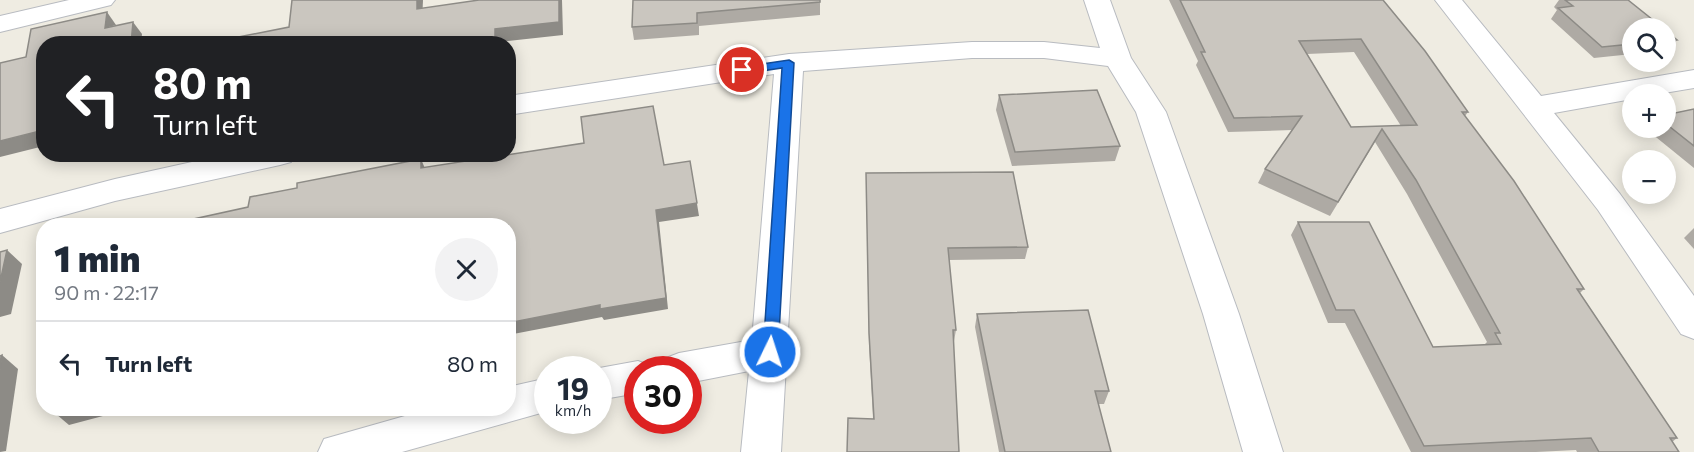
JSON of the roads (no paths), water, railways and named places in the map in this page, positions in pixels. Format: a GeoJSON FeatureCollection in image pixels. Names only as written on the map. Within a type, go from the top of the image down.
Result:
{"type":"FeatureCollection","features":[{"type":"Feature","properties":{"kind":"street"},"geometry":{"type":"LineString","coordinates":[[0,24],[102,0]]}},
{"type":"Feature","properties":{"kind":"street"},"geometry":{"type":"LineString","coordinates":[[1097,0],[1117,58],[1151,112],[1221,314],[1263,452]]}},
{"type":"Feature","properties":{"kind":"street"},"geometry":{"type":"LineString","coordinates":[[1448,0],[1609,202],[1694,324]]}},
{"type":"Feature","properties":{"kind":"street"},"geometry":{"type":"LineString","coordinates":[[516,105],[789,63],[972,50],[1044,50],[1117,58]]}},
{"type":"Feature","properties":{"kind":"street"},"geometry":{"type":"LineString","coordinates":[[761,452],[789,63]]}},
{"type":"Feature","properties":{"kind":"street"},"geometry":{"type":"LineString","coordinates":[[1534,107],[1694,79]]}},
{"type":"Feature","properties":{"kind":"street"},"geometry":{"type":"LineString","coordinates":[[0,221],[115,190],[243,162]]}},
{"type":"Feature","properties":{"kind":"street"},"geometry":{"type":"LineString","coordinates":[[702,365],[770,352]]}},
{"type":"Feature","properties":{"kind":"street"},"geometry":{"type":"LineString","coordinates":[[516,402],[534,398]]}},
{"type":"Feature","properties":{"kind":"street"},"geometry":{"type":"LineString","coordinates":[[338,452],[467,416]]}}]}
